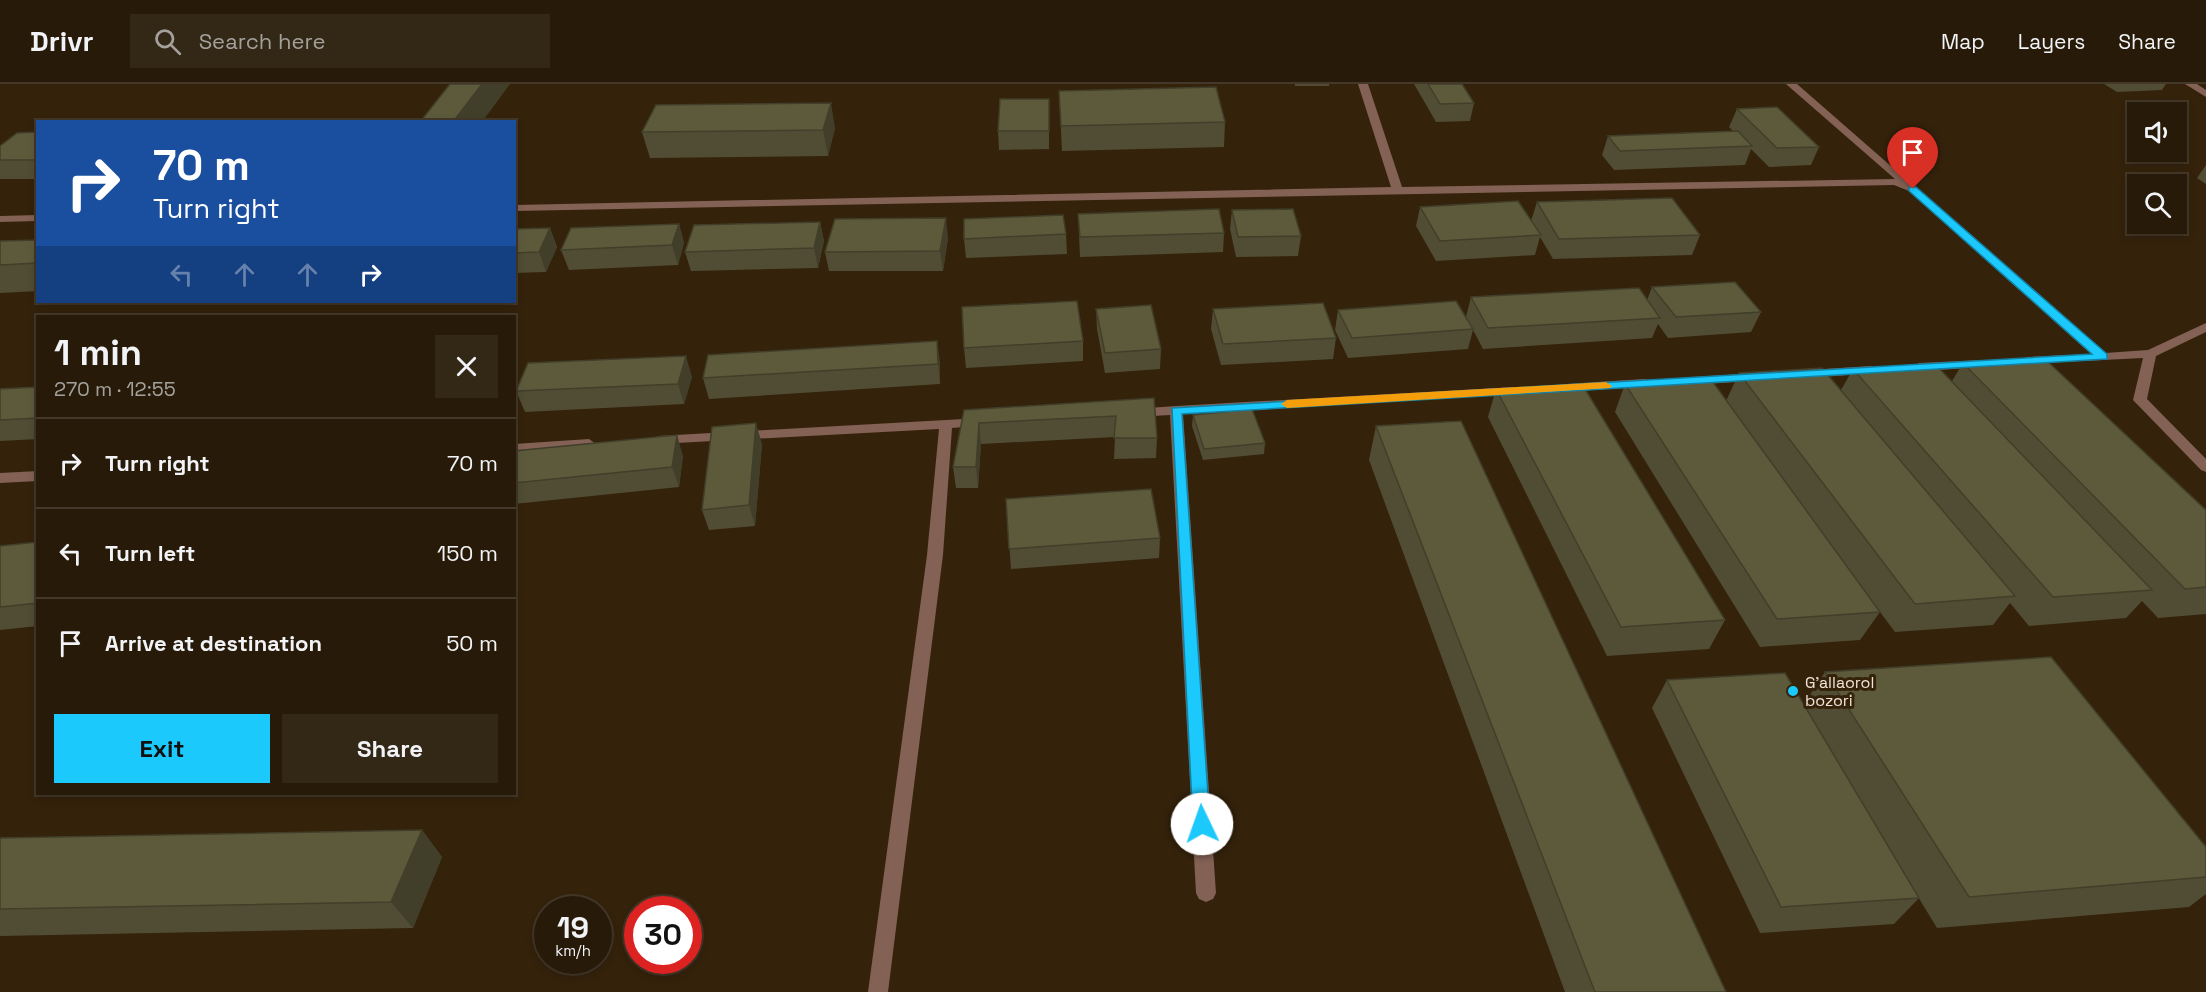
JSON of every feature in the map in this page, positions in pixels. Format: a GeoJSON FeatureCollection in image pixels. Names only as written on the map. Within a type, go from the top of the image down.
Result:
{"type":"FeatureCollection","features":[{"type":"Feature","properties":{"kind":"street"},"geometry":{"type":"LineString","coordinates":[[1363,84],[1398,191]]}},
{"type":"Feature","properties":{"kind":"street"},"geometry":{"type":"LineString","coordinates":[[1791,84],[2102,357]]}},
{"type":"Feature","properties":{"kind":"street"},"geometry":{"type":"LineString","coordinates":[[2190,84],[2206,94]]}},
{"type":"Feature","properties":{"kind":"street"},"geometry":{"type":"LineString","coordinates":[[516,208],[1866,181],[1895,182],[1913,189]]}},
{"type":"Feature","properties":{"kind":"street"},"geometry":{"type":"LineString","coordinates":[[0,219],[36,218]]}},
{"type":"Feature","properties":{"kind":"street"},"geometry":{"type":"LineString","coordinates":[[1794,375],[2150,354],[2206,327]]}},
{"type":"Feature","properties":{"kind":"street"},"geometry":{"type":"LineString","coordinates":[[2150,354],[2140,400],[2206,467]]}},
{"type":"Feature","properties":{"kind":"street"},"geometry":{"type":"LineString","coordinates":[[1556,388],[1770,376]]}},
{"type":"Feature","properties":{"kind":"street"},"geometry":{"type":"LineString","coordinates":[[1118,414],[1532,390]]}},
{"type":"Feature","properties":{"kind":"street"},"geometry":{"type":"LineString","coordinates":[[1176,410],[1206,893]]}},
{"type":"Feature","properties":{"kind":"street"},"geometry":{"type":"LineString","coordinates":[[643,441],[992,421]]}},
{"type":"Feature","properties":{"kind":"street"},"geometry":{"type":"LineString","coordinates":[[878,992],[935,555],[946,424]]}},
{"type":"Feature","properties":{"kind":"street"},"geometry":{"type":"LineString","coordinates":[[516,449],[608,443]]}},
{"type":"Feature","properties":{"kind":"street"},"geometry":{"type":"LineString","coordinates":[[0,478],[36,476]]}},
{"type":"Feature","properties":{"kind":"building"},"geometry":{"type":"Polygon","coordinates":[[[450,84],[482,84],[455,120],[422,120],[450,84]]]}},
{"type":"Feature","properties":{"kind":"building"},"geometry":{"type":"Polygon","coordinates":[[[1428,84],[1462,84],[1474,103],[1440,104],[1428,84]]]}},
{"type":"Feature","properties":{"kind":"building"},"geometry":{"type":"Polygon","coordinates":[[[1216,87],[1225,122],[1061,126],[1059,91],[1216,87]]]}},
{"type":"Feature","properties":{"kind":"building"},"geometry":{"type":"Polygon","coordinates":[[[1000,99],[1049,99],[1049,131],[998,131],[1000,99]]]}},
{"type":"Feature","properties":{"kind":"building"},"geometry":{"type":"Polygon","coordinates":[[[831,103],[823,130],[642,132],[656,105],[831,103]]]}},
{"type":"Feature","properties":{"kind":"building"},"geometry":{"type":"Polygon","coordinates":[[[1777,107],[1819,147],[1777,148],[1737,109],[1777,107]]]}},
{"type":"Feature","properties":{"kind":"building"},"geometry":{"type":"Polygon","coordinates":[[[1738,131],[1752,146],[1620,151],[1608,136],[1738,131]]]}},
{"type":"Feature","properties":{"kind":"building"},"geometry":{"type":"Polygon","coordinates":[[[36,132],[36,160],[0,160],[0,146],[17,133],[36,132]]]}},
{"type":"Feature","properties":{"kind":"building"},"geometry":{"type":"Polygon","coordinates":[[[1672,198],[1700,235],[1559,239],[1537,202],[1672,198]]]}},
{"type":"Feature","properties":{"kind":"building"},"geometry":{"type":"Polygon","coordinates":[[[1518,201],[1541,235],[1440,241],[1420,207],[1518,201]]]}},
{"type":"Feature","properties":{"kind":"building"},"geometry":{"type":"Polygon","coordinates":[[[1219,209],[1224,233],[1080,237],[1078,214],[1219,209]]]}},
{"type":"Feature","properties":{"kind":"building"},"geometry":{"type":"Polygon","coordinates":[[[1293,209],[1301,236],[1238,237],[1232,210],[1293,209]]]}},
{"type":"Feature","properties":{"kind":"building"},"geometry":{"type":"Polygon","coordinates":[[[1063,215],[1066,234],[964,239],[964,219],[1063,215]]]}},
{"type":"Feature","properties":{"kind":"building"},"geometry":{"type":"Polygon","coordinates":[[[946,218],[940,251],[825,252],[835,219],[946,218]]]}},
{"type":"Feature","properties":{"kind":"building"},"geometry":{"type":"Polygon","coordinates":[[[820,222],[814,248],[685,252],[694,225],[820,222]]]}},
{"type":"Feature","properties":{"kind":"building"},"geometry":{"type":"Polygon","coordinates":[[[679,224],[672,245],[561,250],[571,228],[679,224]]]}},
{"type":"Feature","properties":{"kind":"building"},"geometry":{"type":"Polygon","coordinates":[[[550,228],[539,252],[516,253],[516,229],[550,228]]]}},
{"type":"Feature","properties":{"kind":"building"},"geometry":{"type":"Polygon","coordinates":[[[36,240],[36,263],[0,265],[0,241],[36,240]]]}},
{"type":"Feature","properties":{"kind":"building"},"geometry":{"type":"Polygon","coordinates":[[[1735,282],[1761,312],[1676,317],[1652,287],[1735,282]]]}},
{"type":"Feature","properties":{"kind":"building"},"geometry":{"type":"Polygon","coordinates":[[[1639,288],[1660,318],[1488,328],[1471,297],[1639,288]]]}},
{"type":"Feature","properties":{"kind":"building"},"geometry":{"type":"Polygon","coordinates":[[[1077,301],[1083,341],[964,348],[962,307],[1077,301]]]}},
{"type":"Feature","properties":{"kind":"building"},"geometry":{"type":"Polygon","coordinates":[[[1456,301],[1473,329],[1352,338],[1338,310],[1456,301]]]}},
{"type":"Feature","properties":{"kind":"building"},"geometry":{"type":"Polygon","coordinates":[[[1323,303],[1336,338],[1223,344],[1213,309],[1323,303]]]}},
{"type":"Feature","properties":{"kind":"building"},"geometry":{"type":"Polygon","coordinates":[[[1151,305],[1161,349],[1105,353],[1096,309],[1151,305]]]}},
{"type":"Feature","properties":{"kind":"building"},"geometry":{"type":"Polygon","coordinates":[[[937,341],[938,364],[703,378],[708,355],[937,341]]]}},
{"type":"Feature","properties":{"kind":"building"},"geometry":{"type":"Polygon","coordinates":[[[686,356],[678,384],[516,391],[528,363],[686,356]]]}},
{"type":"Feature","properties":{"kind":"building"},"geometry":{"type":"Polygon","coordinates":[[[2045,359],[2206,510],[2206,587],[2185,589],[1963,363],[2045,359]]]}},
{"type":"Feature","properties":{"kind":"building"},"geometry":{"type":"Polygon","coordinates":[[[1935,364],[2152,590],[2053,597],[1853,369],[1935,364]]]}},
{"type":"Feature","properties":{"kind":"building"},"geometry":{"type":"Polygon","coordinates":[[[1822,368],[2015,596],[1915,604],[1739,373],[1822,368]]]}},
{"type":"Feature","properties":{"kind":"building"},"geometry":{"type":"Polygon","coordinates":[[[1710,378],[1880,612],[1777,619],[1625,384],[1710,378]]]}},
{"type":"Feature","properties":{"kind":"building"},"geometry":{"type":"Polygon","coordinates":[[[1582,384],[1725,620],[1621,627],[1496,389],[1582,384]]]}},
{"type":"Feature","properties":{"kind":"building"},"geometry":{"type":"Polygon","coordinates":[[[36,387],[36,418],[0,420],[0,389],[36,387]]]}},
{"type":"Feature","properties":{"kind":"building"},"geometry":{"type":"Polygon","coordinates":[[[1154,398],[1157,438],[1114,438],[1116,416],[979,423],[976,467],[953,467],[964,410],[1154,398]]]}},
{"type":"Feature","properties":{"kind":"building"},"geometry":{"type":"Polygon","coordinates":[[[1252,409],[1265,443],[1204,449],[1193,415],[1252,409]]]}},
{"type":"Feature","properties":{"kind":"building"},"geometry":{"type":"Polygon","coordinates":[[[1461,421],[1726,992],[1595,992],[1376,426],[1461,421]]]}},
{"type":"Feature","properties":{"kind":"building"},"geometry":{"type":"Polygon","coordinates":[[[756,423],[749,505],[702,510],[712,427],[756,423]]]}},
{"type":"Feature","properties":{"kind":"building"},"geometry":{"type":"Polygon","coordinates":[[[677,435],[672,467],[516,483],[516,451],[677,435]]]}},
{"type":"Feature","properties":{"kind":"building"},"geometry":{"type":"Polygon","coordinates":[[[1151,489],[1160,538],[1009,549],[1006,499],[1151,489]]]}},
{"type":"Feature","properties":{"kind":"building"},"geometry":{"type":"Polygon","coordinates":[[[36,542],[36,603],[0,607],[0,546],[36,542]]]}},
{"type":"Feature","properties":{"kind":"building"},"geometry":{"type":"Polygon","coordinates":[[[2051,657],[2206,847],[2206,877],[1969,897],[1825,672],[2051,657]]]}},
{"type":"Feature","properties":{"kind":"building"},"geometry":{"type":"Polygon","coordinates":[[[1785,673],[1919,898],[1781,907],[1667,680],[1785,673]]]}},
{"type":"Feature","properties":{"kind":"building"},"geometry":{"type":"Polygon","coordinates":[[[422,830],[391,902],[0,909],[0,838],[422,830]]]}},
{"type":"Feature","properties":{"kind":"slow traffic"},"geometry":{"type":"LineString","coordinates":[[1287,404],[1606,386]]}},
{"type":"Feature","properties":{"kind":"place","name":"G'allaorol bozori"},"geometry":{"type":"Point","coordinates":[1793,691]}},
{"type":"Feature","properties":{"kind":"route"},"geometry":{"type":"LineString","coordinates":[[1202,824],[1176,410],[2102,357],[1913,189]]}}]}
